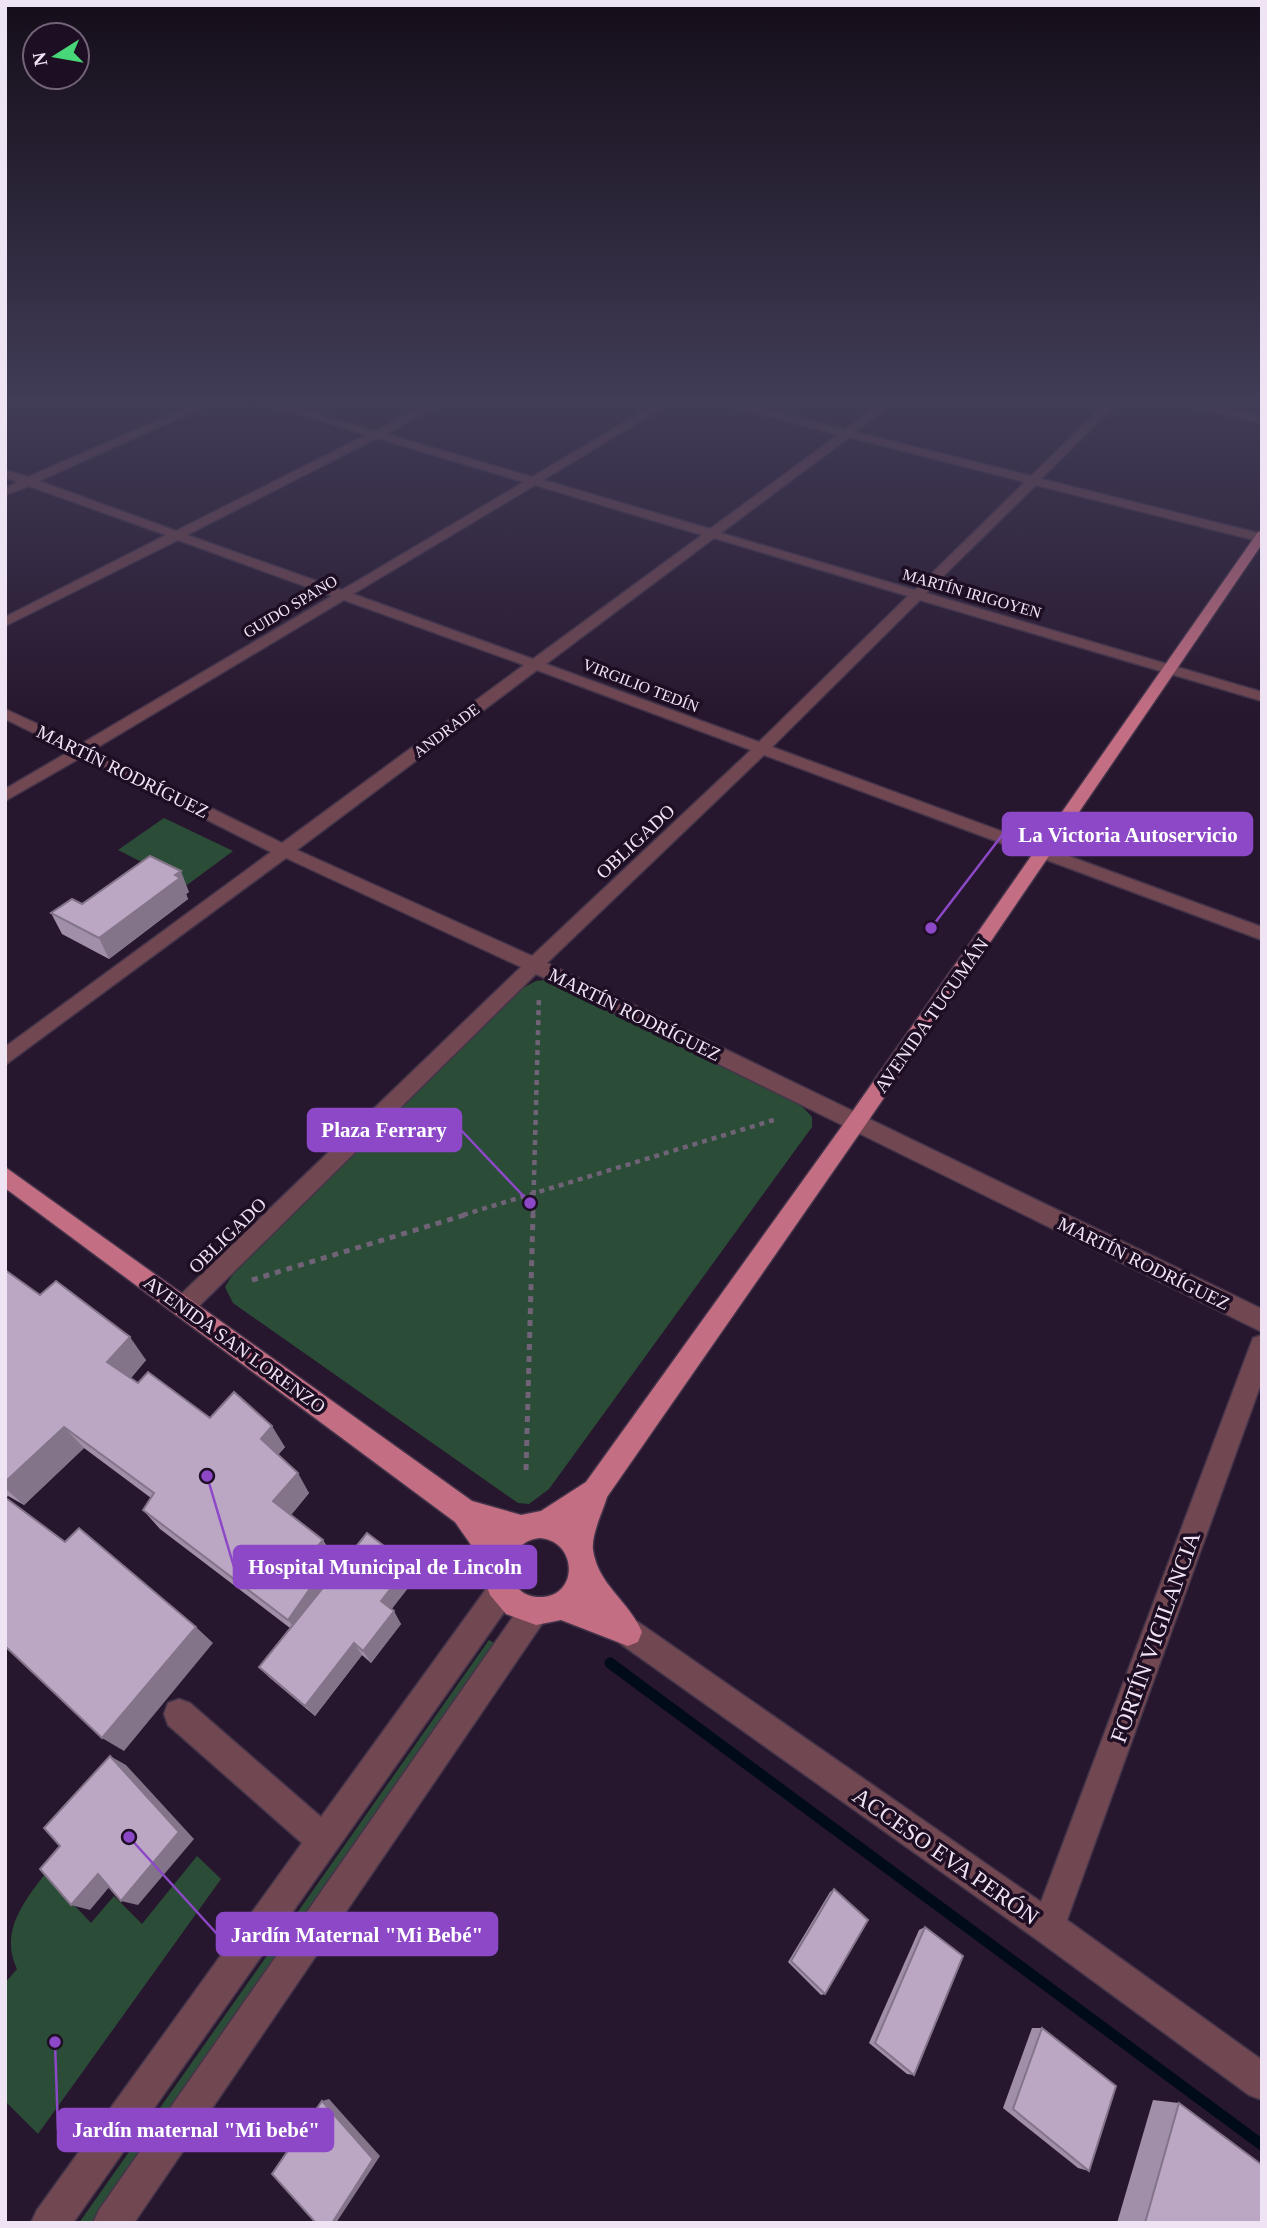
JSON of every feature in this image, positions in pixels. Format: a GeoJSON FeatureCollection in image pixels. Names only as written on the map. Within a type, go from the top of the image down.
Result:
{"type":"FeatureCollection","features":[{"type":"Feature","properties":{"kind":"main road","name":"AVENIDA TUCUMÁN"},"geometry":{"type":"LineString","coordinates":[[581,1561],[595,1491],[857,1121],[1261,537]]}},
{"type":"Feature","properties":{"kind":"main road","name":"AVENIDA SAN LORENZO"},"geometry":{"type":"LineString","coordinates":[[5,1176],[465,1513],[498,1559]]}},
{"type":"Feature","properties":{"kind":"main road","name":"AVENIDA TUCUMÁN"},"geometry":{"type":"LineString","coordinates":[[533,1526],[595,1491]]}},
{"type":"Feature","properties":{"kind":"main road","name":"AVENIDA SAN LORENZO"},"geometry":{"type":"LineString","coordinates":[[465,1513],[533,1526]]}},
{"type":"Feature","properties":{"kind":"main road"},"geometry":{"type":"LineString","coordinates":[[533,1526],[563,1529],[581,1561],[574,1592],[547,1609],[516,1605],[502,1591],[497,1573],[498,1559],[506,1542],[533,1526]]}},
{"type":"Feature","properties":{"kind":"main road","name":"ACCESO EVA PERÓN"},"geometry":{"type":"LineString","coordinates":[[581,1561],[628,1632]]}},
{"type":"Feature","properties":{"kind":"main road","name":"ACCESO EVA PERÓN"},"geometry":{"type":"LineString","coordinates":[[547,1609],[628,1632]]}},
{"type":"Feature","properties":{"kind":"street","name":"VIRGILIO TEDÍN"},"geometry":{"type":"LineString","coordinates":[[98,507],[534,664],[1041,855],[1262,934]]}},
{"type":"Feature","properties":{"kind":"street"},"geometry":{"type":"LineString","coordinates":[[5,622],[231,507]]}},
{"type":"Feature","properties":{"kind":"street","name":"GUIDO SPANO"},"geometry":{"type":"LineString","coordinates":[[5,796],[489,507]]}},
{"type":"Feature","properties":{"kind":"street","name":"MARTÍN IRIGOYEN"},"geometry":{"type":"LineString","coordinates":[[622,507],[1262,697]]}},
{"type":"Feature","properties":{"kind":"street","name":"ANDRADE"},"geometry":{"type":"LineString","coordinates":[[5,1058],[747,507]]}},
{"type":"Feature","properties":{"kind":"street","name":"OBLIGADO"},"geometry":{"type":"LineString","coordinates":[[184,1306],[534,965],[761,749],[1004,507]]}},
{"type":"Feature","properties":{"kind":"street"},"geometry":{"type":"LineString","coordinates":[[1140,507],[1261,537]]}},
{"type":"Feature","properties":{"kind":"street","name":"MARTÍN RODRÍGUEZ"},"geometry":{"type":"LineString","coordinates":[[5,713],[284,851],[534,965],[857,1121],[1262,1321]]}},
{"type":"Feature","properties":{"kind":"street","name":"FORTÍN VIGILANCIA"},"geometry":{"type":"LineString","coordinates":[[1048,1927],[1262,1346]]}},
{"type":"Feature","properties":{"kind":"street"},"geometry":{"type":"LineString","coordinates":[[50,2223],[502,1591]]}},
{"type":"Feature","properties":{"kind":"street"},"geometry":{"type":"LineString","coordinates":[[112,2223],[547,1609]]}},
{"type":"Feature","properties":{"kind":"street","name":"ACCESO EVA PERÓN"},"geometry":{"type":"LineString","coordinates":[[628,1632],[1048,1927],[1262,2082]]}},
{"type":"Feature","properties":{"kind":"street"},"geometry":{"type":"LineString","coordinates":[[179,1714],[323,1840]]}},
{"type":"Feature","properties":{"kind":"path"},"geometry":{"type":"LineString","coordinates":[[526,1470],[539,996]]}},
{"type":"Feature","properties":{"kind":"path"},"geometry":{"type":"LineString","coordinates":[[252,1280],[777,1119]]}},
{"type":"Feature","properties":{"kind":"green space"},"geometry":{"type":"Polygon","coordinates":[[[164,818],[233,851],[187,885],[118,850],[164,818]]]}},
{"type":"Feature","properties":{"kind":"green space"},"geometry":{"type":"Polygon","coordinates":[[[545,980],[795,1099],[812,1117],[812,1127],[549,1489],[529,1504],[518,1503],[233,1303],[225,1287],[237,1267],[521,989],[536,981],[545,980]]]}},
{"type":"Feature","properties":{"kind":"green space"},"geometry":{"type":"Polygon","coordinates":[[[489,1640],[494,1643],[92,2223],[79,2223],[489,1640]]]}},
{"type":"Feature","properties":{"kind":"green space"},"geometry":{"type":"Polygon","coordinates":[[[197,1856],[221,1879],[38,2134],[5,2101],[5,1983],[17,1969],[11,1943],[12,1931],[22,1908],[45,1874],[91,1923],[114,1896],[142,1924],[197,1856]]]}},
{"type":"Feature","properties":{"kind":"building"},"geometry":{"type":"Polygon","coordinates":[[[150,856],[181,871],[175,875],[180,878],[99,938],[51,913],[72,899],[82,904],[150,856]]]}},
{"type":"Feature","properties":{"kind":"building"},"geometry":{"type":"Polygon","coordinates":[[[5,1270],[40,1295],[56,1281],[130,1337],[107,1362],[138,1383],[148,1372],[210,1418],[234,1392],[272,1426],[261,1439],[298,1473],[273,1501],[323,1540],[300,1566],[316,1580],[288,1620],[143,1510],[154,1493],[64,1427],[5,1482],[5,1270]]]}},
{"type":"Feature","properties":{"kind":"building"},"geometry":{"type":"Polygon","coordinates":[[[6,1498],[65,1542],[79,1528],[196,1627],[102,1738],[5,1646],[6,1498]]]}},
{"type":"Feature","properties":{"kind":"building"},"geometry":{"type":"Polygon","coordinates":[[[367,1533],[409,1565],[381,1601],[394,1611],[363,1651],[354,1643],[305,1706],[259,1667],[367,1533]]]}},
{"type":"Feature","properties":{"kind":"building"},"geometry":{"type":"Polygon","coordinates":[[[110,1756],[179,1832],[121,1901],[98,1874],[71,1905],[40,1869],[60,1846],[44,1828],[110,1756]]]}},
{"type":"Feature","properties":{"kind":"building"},"geometry":{"type":"Polygon","coordinates":[[[834,1889],[868,1920],[825,1994],[791,1961],[834,1889]]]}},
{"type":"Feature","properties":{"kind":"building"},"geometry":{"type":"Polygon","coordinates":[[[925,1927],[963,1956],[914,2075],[875,2043],[925,1927]]]}},
{"type":"Feature","properties":{"kind":"building"},"geometry":{"type":"Polygon","coordinates":[[[1042,2028],[1116,2086],[1089,2171],[1013,2109],[1042,2028]]]}},
{"type":"Feature","properties":{"kind":"building"},"geometry":{"type":"Polygon","coordinates":[[[322,2101],[373,2159],[332,2223],[316,2223],[272,2174],[322,2101]]]}},
{"type":"Feature","properties":{"kind":"building"},"geometry":{"type":"Polygon","coordinates":[[[1179,2103],[1262,2165],[1262,2223],[1145,2223],[1179,2103]]]}},
{"type":"Feature","properties":{"kind":"waterway"},"geometry":{"type":"LineString","coordinates":[[610,1663],[1262,2145]]}},
{"type":"Feature","properties":{"kind":"place","name":"La Victoria Autoservicio"},"geometry":{"type":"Point","coordinates":[931,928]}},
{"type":"Feature","properties":{"kind":"place","name":"Plaza Ferrary"},"geometry":{"type":"Point","coordinates":[530,1203]}},
{"type":"Feature","properties":{"kind":"place","name":"Hospital Municipal de Lincoln"},"geometry":{"type":"Point","coordinates":[207,1476]}},
{"type":"Feature","properties":{"kind":"place","name":"Jardín Maternal \"Mi Bebé\""},"geometry":{"type":"Point","coordinates":[129,1837]}},
{"type":"Feature","properties":{"kind":"place","name":"Jardín maternal \"Mi bebé\""},"geometry":{"type":"Point","coordinates":[55,2042]}}]}
